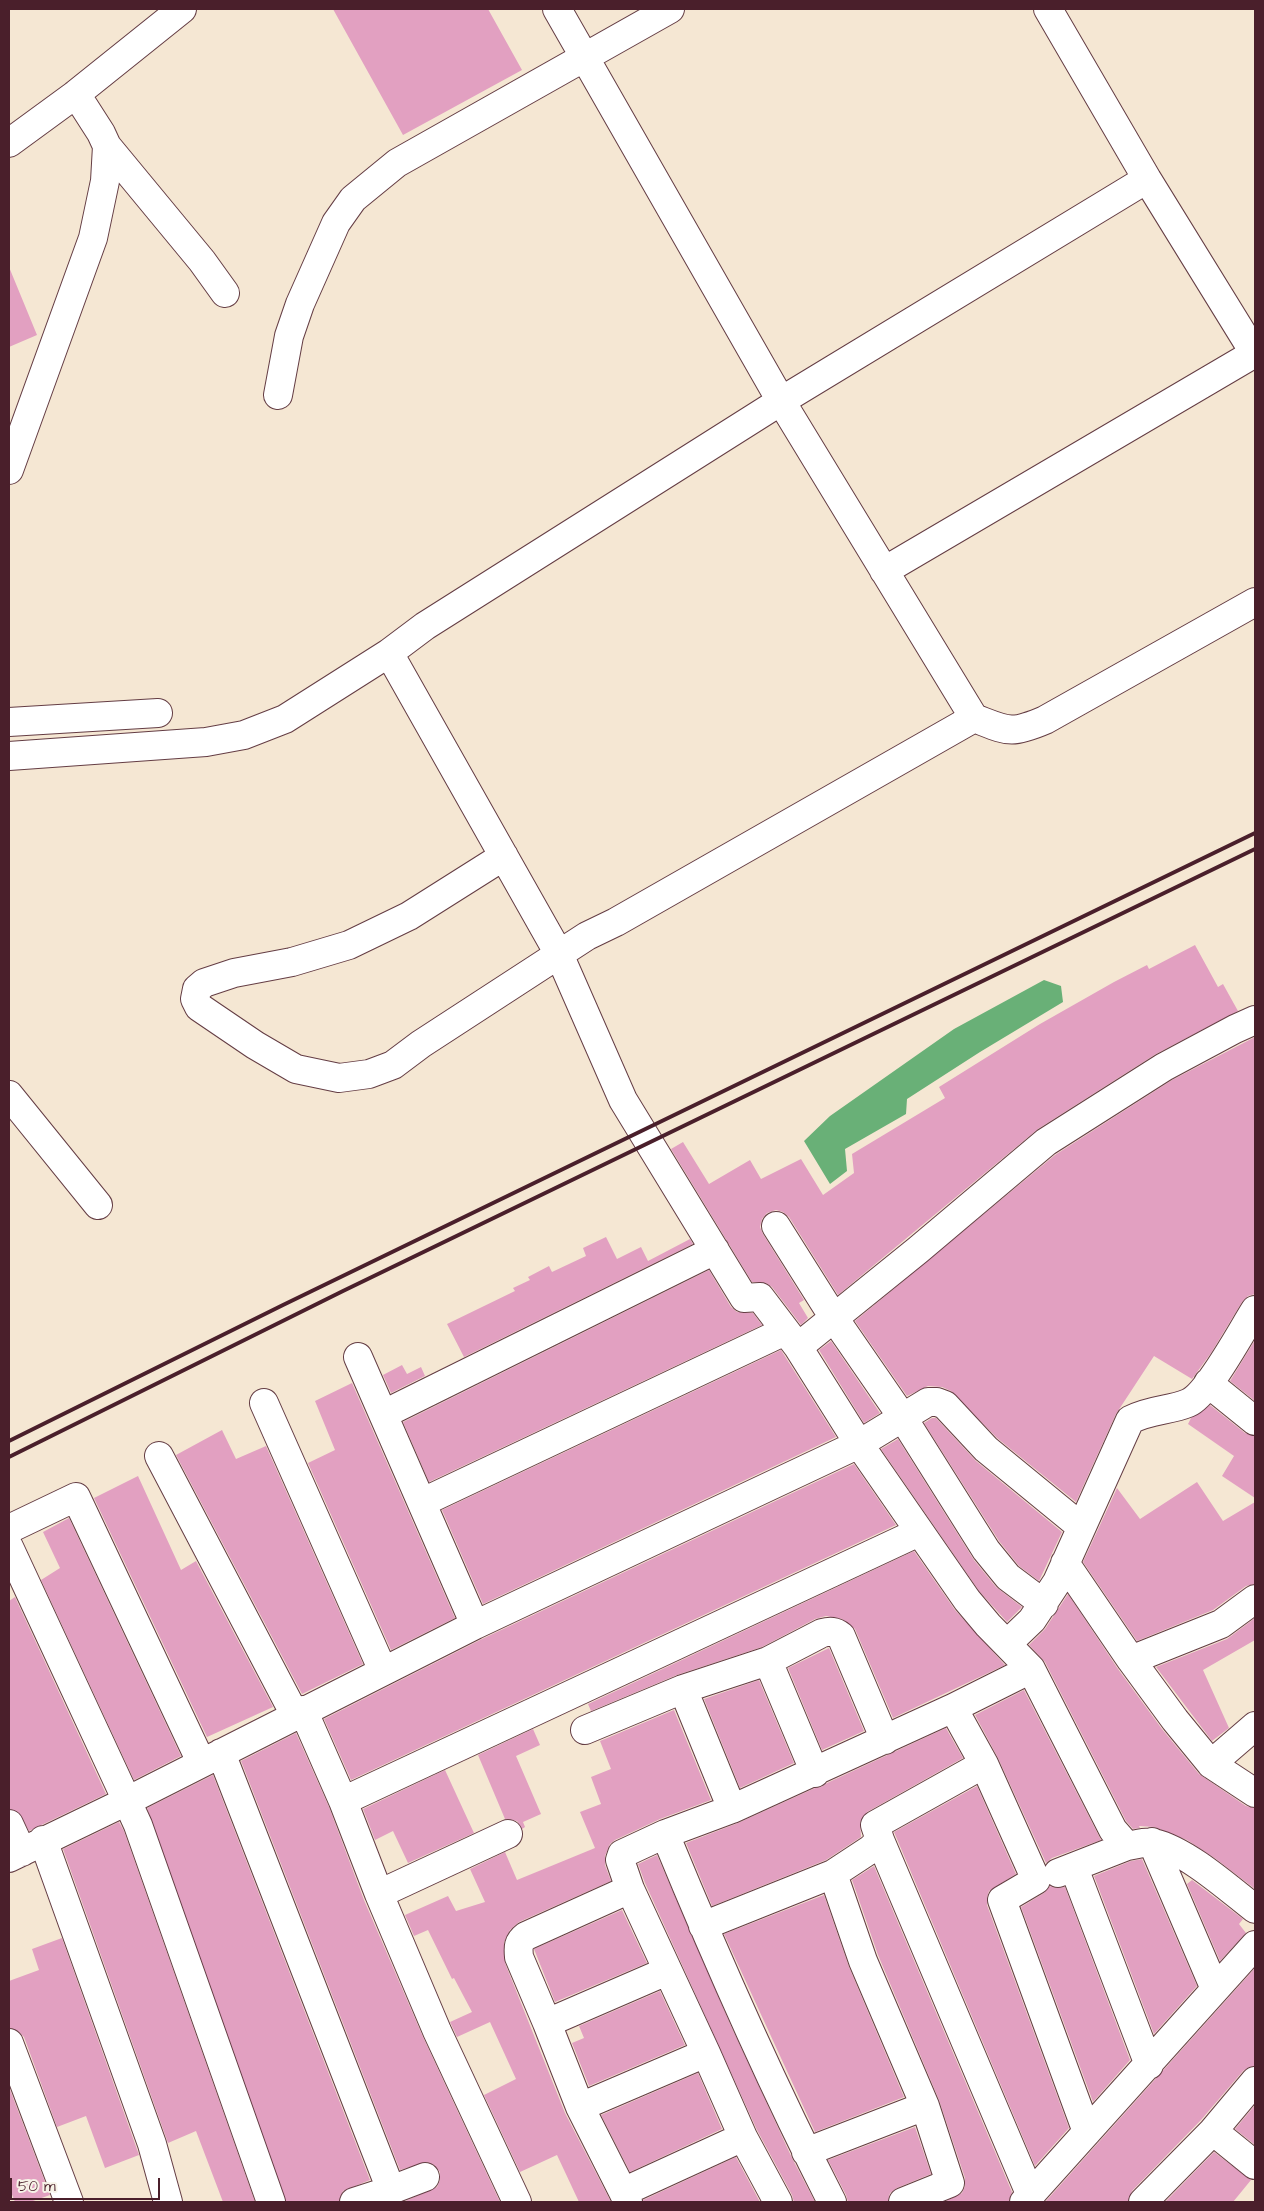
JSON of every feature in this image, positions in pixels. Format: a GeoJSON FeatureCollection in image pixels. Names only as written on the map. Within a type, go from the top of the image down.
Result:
{"type":"FeatureCollection","features":[{"type":"Feature","properties":{"kind":"street"},"geometry":{"type":"LineString","coordinates":[[9,143],[76,94],[182,9]]}},
{"type":"Feature","properties":{"kind":"street"},"geometry":{"type":"LineString","coordinates":[[557,9],[781,401],[974,718],[1005,730],[1022,730],[1045,720],[1255,602]]}},
{"type":"Feature","properties":{"kind":"street"},"geometry":{"type":"LineString","coordinates":[[278,395],[290,336],[300,304],[336,223],[353,199],[397,164],[585,59],[670,9]]}},
{"type":"Feature","properties":{"kind":"street"},"geometry":{"type":"LineString","coordinates":[[884,571],[1255,353],[1147,179],[1048,9]]}},
{"type":"Feature","properties":{"kind":"street"},"geometry":{"type":"LineString","coordinates":[[76,94],[102,133],[107,146],[202,261],[224,293]]}},
{"type":"Feature","properties":{"kind":"street"},"geometry":{"type":"LineString","coordinates":[[9,470],[94,238],[105,182],[107,146]]}},
{"type":"Feature","properties":{"kind":"street"},"geometry":{"type":"LineString","coordinates":[[9,756],[206,742],[244,736],[285,719],[389,653],[425,626],[781,401],[1147,179]]}},
{"type":"Feature","properties":{"kind":"street"},"geometry":{"type":"LineString","coordinates":[[389,653],[559,954],[623,1100],[744,1298],[760,1296],[792,1339],[859,1444],[968,1600],[1006,1644],[1031,1669],[1114,1830],[1139,1844],[1196,1864],[1255,1909]]}},
{"type":"Feature","properties":{"kind":"street"},"geometry":{"type":"LineString","coordinates":[[9,722],[158,713]]}},
{"type":"Feature","properties":{"kind":"street"},"geometry":{"type":"LineString","coordinates":[[504,856],[409,916],[349,945],[292,962],[234,973],[204,983],[197,989],[195,999],[199,1007],[255,1045],[296,1069],[339,1078],[369,1074],[393,1065],[421,1044],[587,936],[616,922],[974,718]]}},
{"type":"Feature","properties":{"kind":"street"},"geometry":{"type":"LineString","coordinates":[[423,1502],[792,1339],[834,1318],[1046,1142],[1164,1067],[1255,1020]]}},
{"type":"Feature","properties":{"kind":"street"},"geometry":{"type":"LineString","coordinates":[[9,1095],[98,1205]]}},
{"type":"Feature","properties":{"kind":"street"},"geometry":{"type":"LineString","coordinates":[[776,1226],[986,1550],[1008,1577],[1044,1604]]}},
{"type":"Feature","properties":{"kind":"street"},"geometry":{"type":"LineString","coordinates":[[384,1414],[715,1250]]}},
{"type":"Feature","properties":{"kind":"street"},"geometry":{"type":"LineString","coordinates":[[1006,1644],[1032,1620],[1044,1604],[1065,1563],[1080,1526],[1130,1420],[1155,1410],[1191,1402],[1208,1384],[1255,1310]]}},
{"type":"Feature","properties":{"kind":"street"},"geometry":{"type":"LineString","coordinates":[[358,1357],[423,1502],[475,1625]]}},
{"type":"Feature","properties":{"kind":"street"},"geometry":{"type":"LineString","coordinates":[[1208,1384],[1255,1421]]}},
{"type":"Feature","properties":{"kind":"street"},"geometry":{"type":"LineString","coordinates":[[24,1850],[126,1801],[475,1625],[859,1444],[928,1402],[937,1402],[945,1405],[986,1449],[1080,1526]]}},
{"type":"Feature","properties":{"kind":"street"},"geometry":{"type":"LineString","coordinates":[[264,1404],[383,1671]]}},
{"type":"Feature","properties":{"kind":"street"},"geometry":{"type":"LineString","coordinates":[[159,1456],[299,1713],[343,1801],[379,1894],[437,2032],[517,2202]]}},
{"type":"Feature","properties":{"kind":"street"},"geometry":{"type":"LineString","coordinates":[[9,1530],[76,1497],[211,1757],[391,2190]]}},
{"type":"Feature","properties":{"kind":"street"},"geometry":{"type":"LineString","coordinates":[[343,1801],[919,1532]]}},
{"type":"Feature","properties":{"kind":"street"},"geometry":{"type":"LineString","coordinates":[[9,1548],[138,1824],[271,2202]]}},
{"type":"Feature","properties":{"kind":"street"},"geometry":{"type":"LineString","coordinates":[[1065,1563],[1131,1660],[1175,1720],[1211,1764],[1255,1794]]}},
{"type":"Feature","properties":{"kind":"street"},"geometry":{"type":"LineString","coordinates":[[1131,1660],[1221,1624],[1255,1599]]}},
{"type":"Feature","properties":{"kind":"street"},"geometry":{"type":"LineString","coordinates":[[585,1730],[683,1689],[768,1661],[822,1633],[836,1632],[841,1636],[885,1740]]}},
{"type":"Feature","properties":{"kind":"street"},"geometry":{"type":"LineString","coordinates":[[768,1661],[815,1773]]}},
{"type":"Feature","properties":{"kind":"street"},"geometry":{"type":"LineString","coordinates":[[778,2202],[743,2137],[630,1889],[620,1860],[622,1854],[665,1834],[732,1809],[815,1773],[954,1708],[1031,1669]]}},
{"type":"Feature","properties":{"kind":"street"},"geometry":{"type":"LineString","coordinates":[[683,1689],[732,1809]]}},
{"type":"Feature","properties":{"kind":"street"},"geometry":{"type":"LineString","coordinates":[[954,1708],[984,1764],[1036,1880]]}},
{"type":"Feature","properties":{"kind":"street"},"geometry":{"type":"LineString","coordinates":[[1211,1764],[1255,1726]]}},
{"type":"Feature","properties":{"kind":"street"},"geometry":{"type":"LineString","coordinates":[[984,1764],[874,1824],[1028,2199],[1255,1945]]}},
{"type":"Feature","properties":{"kind":"street"},"geometry":{"type":"LineString","coordinates":[[9,1824],[24,1850],[152,2144],[168,2202]]}},
{"type":"Feature","properties":{"kind":"street"},"geometry":{"type":"LineString","coordinates":[[379,1894],[508,1834]]}},
{"type":"Feature","properties":{"kind":"street"},"geometry":{"type":"LineString","coordinates":[[665,1834],[703,1926],[806,2152],[832,2202]]}},
{"type":"Feature","properties":{"kind":"street"},"geometry":{"type":"LineString","coordinates":[[703,1926],[833,1874],[880,1840]]}},
{"type":"Feature","properties":{"kind":"street"},"geometry":{"type":"LineString","coordinates":[[1087,2132],[1002,1900],[1036,1880],[1139,1844]]}},
{"type":"Feature","properties":{"kind":"street"},"geometry":{"type":"LineString","coordinates":[[1139,1844],[1215,1989]]}},
{"type":"Feature","properties":{"kind":"street"},"geometry":{"type":"LineString","coordinates":[[1074,1868],[1149,2065]]}},
{"type":"Feature","properties":{"kind":"street"},"geometry":{"type":"LineString","coordinates":[[833,1874],[863,1962],[926,2106],[954,2193],[903,2202]]}},
{"type":"Feature","properties":{"kind":"street"},"geometry":{"type":"LineString","coordinates":[[630,1889],[520,1941],[518,1948],[518,1957],[580,2107],[625,2197],[743,2137]]}},
{"type":"Feature","properties":{"kind":"street"},"geometry":{"type":"LineString","coordinates":[[546,2023],[667,1971]]}},
{"type":"Feature","properties":{"kind":"street"},"geometry":{"type":"LineString","coordinates":[[9,2043],[69,2202]]}},
{"type":"Feature","properties":{"kind":"street"},"geometry":{"type":"LineString","coordinates":[[580,2107],[706,2053]]}},
{"type":"Feature","properties":{"kind":"street"},"geometry":{"type":"LineString","coordinates":[[1143,2202],[1213,2131],[1255,2081]]}},
{"type":"Feature","properties":{"kind":"street"},"geometry":{"type":"LineString","coordinates":[[806,2152],[926,2106]]}},
{"type":"Feature","properties":{"kind":"street"},"geometry":{"type":"LineString","coordinates":[[1213,2131],[1255,2165]]}},
{"type":"Feature","properties":{"kind":"street"},"geometry":{"type":"LineString","coordinates":[[354,2202],[425,2177]]}},
{"type":"Feature","properties":{"kind":"green space"},"geometry":{"type":"Polygon","coordinates":[[[1044,980],[1061,986],[1063,1002],[907,1099],[906,1114],[845,1149],[847,1171],[830,1184],[804,1141],[830,1116],[954,1029],[1044,980]]]}},
{"type":"Feature","properties":{"kind":"building"},"geometry":{"type":"Polygon","coordinates":[[[333,9],[488,9],[522,70],[403,135],[333,9]]]}},
{"type":"Feature","properties":{"kind":"building"},"geometry":{"type":"Polygon","coordinates":[[[9,267],[37,335],[9,347],[9,267]]]}},
{"type":"Feature","properties":{"kind":"building"},"geometry":{"type":"Polygon","coordinates":[[[1195,945],[1218,987],[1223,984],[1238,1011],[1156,1054],[1038,1129],[838,1295],[789,1217],[783,1212],[776,1210],[767,1213],[762,1219],[760,1227],[804,1300],[799,1303],[808,1318],[801,1325],[772,1287],[766,1283],[752,1282],[671,1149],[683,1142],[709,1184],[750,1160],[761,1179],[801,1159],[823,1195],[854,1173],[852,1154],[945,1098],[939,1087],[1040,1024],[1114,982],[1147,965],[1149,969],[1195,945]]]}},
{"type":"Feature","properties":{"kind":"building"},"geometry":{"type":"Polygon","coordinates":[[[1255,1037],[1255,1294],[1248,1296],[1242,1302],[1211,1353],[1192,1379],[1154,1356],[1116,1414],[1076,1502],[997,1438],[951,1391],[942,1387],[928,1386],[907,1396],[855,1321],[1055,1155],[1172,1080],[1255,1037]]]}},
{"type":"Feature","properties":{"kind":"building"},"geometry":{"type":"Polygon","coordinates":[[[606,1237],[617,1259],[641,1247],[648,1261],[690,1239],[693,1244],[464,1357],[447,1324],[515,1291],[513,1288],[530,1280],[528,1277],[549,1266],[552,1272],[586,1256],[583,1248],[606,1237]]]}},
{"type":"Feature","properties":{"kind":"building"},"geometry":{"type":"Polygon","coordinates":[[[709,1270],[731,1307],[737,1312],[753,1313],[762,1325],[429,1482],[403,1422],[709,1270]]]}},
{"type":"Feature","properties":{"kind":"building"},"geometry":{"type":"Polygon","coordinates":[[[1255,1340],[1255,1401],[1230,1381],[1255,1340]]]}},
{"type":"Feature","properties":{"kind":"building"},"geometry":{"type":"Polygon","coordinates":[[[831,1341],[880,1413],[864,1423],[819,1350],[831,1341]]]}},
{"type":"Feature","properties":{"kind":"building"},"geometry":{"type":"Polygon","coordinates":[[[781,1350],[836,1437],[483,1604],[442,1510],[781,1350]]]}},
{"type":"Feature","properties":{"kind":"building"},"geometry":{"type":"Polygon","coordinates":[[[402,1365],[407,1374],[421,1367],[425,1376],[391,1393],[383,1375],[402,1365]]]}},
{"type":"Feature","properties":{"kind":"building"},"geometry":{"type":"Polygon","coordinates":[[[352,1383],[455,1618],[391,1650],[308,1463],[335,1450],[315,1401],[352,1383]]]}},
{"type":"Feature","properties":{"kind":"building"},"geometry":{"type":"Polygon","coordinates":[[[1210,1405],[1245,1433],[1255,1436],[1255,1498],[1222,1476],[1234,1456],[1188,1424],[1191,1418],[1210,1405]]]}},
{"type":"Feature","properties":{"kind":"building"},"geometry":{"type":"Polygon","coordinates":[[[932,1418],[936,1418],[976,1461],[1062,1532],[1039,1581],[1019,1566],[999,1541],[924,1423],[932,1418]]]}},
{"type":"Feature","properties":{"kind":"building"},"geometry":{"type":"Polygon","coordinates":[[[222,1430],[236,1459],[266,1446],[363,1664],[302,1694],[176,1455],[222,1430]]]}},
{"type":"Feature","properties":{"kind":"building"},"geometry":{"type":"Polygon","coordinates":[[[898,1439],[974,1560],[996,1587],[1022,1607],[1007,1622],[979,1591],[881,1449],[898,1439]]]}},
{"type":"Feature","properties":{"kind":"building"},"geometry":{"type":"Polygon","coordinates":[[[854,1464],[896,1525],[351,1780],[324,1719],[482,1639],[854,1464]]]}},
{"type":"Feature","properties":{"kind":"building"},"geometry":{"type":"Polygon","coordinates":[[[138,1476],[181,1570],[196,1561],[273,1707],[207,1737],[94,1498],[138,1476]]]}},
{"type":"Feature","properties":{"kind":"building"},"geometry":{"type":"Polygon","coordinates":[[[1197,1482],[1223,1521],[1255,1502],[1255,1584],[1246,1586],[1213,1610],[1137,1641],[1083,1562],[1117,1488],[1140,1519],[1197,1482]]]}},
{"type":"Feature","properties":{"kind":"building"},"geometry":{"type":"Polygon","coordinates":[[[69,1518],[181,1756],[134,1780],[41,1580],[60,1568],[43,1532],[69,1518]]]}},
{"type":"Feature","properties":{"kind":"building"},"geometry":{"type":"Polygon","coordinates":[[[914,1551],[955,1610],[1005,1665],[893,1718],[855,1629],[842,1619],[826,1616],[815,1619],[762,1647],[677,1675],[591,1711],[588,1704],[914,1551]]]}},
{"type":"Feature","properties":{"kind":"building"},"geometry":{"type":"Polygon","coordinates":[[[1068,1594],[1118,1669],[1162,1729],[1199,1774],[1246,1806],[1255,1808],[1255,1889],[1216,1859],[1187,1840],[1154,1827],[1139,1826],[1140,1828],[1133,1829],[1126,1821],[1045,1662],[1029,1645],[1045,1629],[1068,1594]]]}},
{"type":"Feature","properties":{"kind":"building"},"geometry":{"type":"Polygon","coordinates":[[[15,1597],[106,1794],[29,1831],[18,1812],[9,1809],[9,1601],[15,1597]]]}},
{"type":"Feature","properties":{"kind":"building"},"geometry":{"type":"Polygon","coordinates":[[[1255,1618],[1255,1640],[1203,1670],[1229,1728],[1212,1741],[1156,1667],[1227,1639],[1255,1618]]]}},
{"type":"Feature","properties":{"kind":"building"},"geometry":{"type":"Polygon","coordinates":[[[829,1648],[864,1731],[822,1750],[788,1668],[829,1648]]]}},
{"type":"Feature","properties":{"kind":"building"},"geometry":{"type":"Polygon","coordinates":[[[759,1680],[794,1763],[740,1788],[704,1699],[759,1680]]]}},
{"type":"Feature","properties":{"kind":"building"},"geometry":{"type":"Polygon","coordinates":[[[1024,1690],[1101,1840],[1052,1858],[1046,1863],[998,1758],[975,1715],[1024,1690]]]}},
{"type":"Feature","properties":{"kind":"building"},"geometry":{"type":"Polygon","coordinates":[[[674,1710],[711,1800],[660,1819],[615,1840],[610,1844],[605,1856],[605,1865],[611,1881],[519,1922],[510,1930],[504,1942],[505,1963],[565,2113],[611,2202],[579,2202],[557,2155],[520,2172],[484,2095],[516,2079],[490,2022],[457,2037],[450,2022],[472,2012],[454,1978],[452,1979],[428,1930],[414,1936],[405,1915],[448,1896],[456,1911],[485,1902],[470,1869],[505,1852],[517,1880],[595,1848],[580,1812],[601,1804],[591,1777],[611,1769],[600,1741],[674,1710]]]}},
{"type":"Feature","properties":{"kind":"building"},"geometry":{"type":"Polygon","coordinates":[[[946,1728],[963,1758],[867,1812],[860,1822],[861,1837],[826,1860],[712,1906],[686,1843],[821,1787],[946,1728]]]}},
{"type":"Feature","properties":{"kind":"building"},"geometry":{"type":"Polygon","coordinates":[[[533,1729],[540,1745],[516,1756],[541,1814],[523,1822],[525,1827],[522,1829],[517,1821],[505,1819],[478,1755],[533,1729]]]}},
{"type":"Feature","properties":{"kind":"building"},"geometry":{"type":"Polygon","coordinates":[[[296,1733],[329,1807],[364,1900],[423,2037],[500,2202],[403,2202],[437,2187],[440,2180],[440,2172],[434,2165],[427,2162],[400,2170],[241,1761],[296,1733]]]}},
{"type":"Feature","properties":{"kind":"building"},"geometry":{"type":"Polygon","coordinates":[[[445,1770],[474,1833],[408,1863],[393,1831],[375,1840],[363,1809],[445,1770]]]}},
{"type":"Feature","properties":{"kind":"building"},"geometry":{"type":"Polygon","coordinates":[[[213,1775],[370,2180],[343,2191],[339,2202],[286,2202],[147,1808],[213,1775]]]}},
{"type":"Feature","properties":{"kind":"building"},"geometry":{"type":"Polygon","coordinates":[[[977,1786],[1016,1874],[989,1891],[987,1905],[1069,2128],[1035,2166],[894,1832],[977,1786]]]}},
{"type":"Feature","properties":{"kind":"building"},"geometry":{"type":"Polygon","coordinates":[[[119,1822],[124,1831],[255,2202],[223,2202],[196,2131],[168,2143],[63,1849],[119,1822]]]}},
{"type":"Feature","properties":{"kind":"building"},"geometry":{"type":"Polygon","coordinates":[[[657,1855],[731,2026],[792,2158],[815,2202],[794,2202],[757,2130],[638,1864],[657,1855]]]}},
{"type":"Feature","properties":{"kind":"building"},"geometry":{"type":"Polygon","coordinates":[[[1142,1859],[1197,1986],[1154,2034],[1094,1876],[1131,1861],[1142,1859]]]}},
{"type":"Feature","properties":{"kind":"building"},"geometry":{"type":"Polygon","coordinates":[[[874,1866],[1012,2192],[1009,2202],[944,2202],[962,2193],[965,2186],[965,2178],[939,2100],[878,1955],[852,1880],[874,1866]]]}},
{"type":"Feature","properties":{"kind":"building"},"geometry":{"type":"Polygon","coordinates":[[[1192,1880],[1243,1919],[1239,1924],[1246,1933],[1220,1961],[1187,1884],[1192,1880]]]}},
{"type":"Feature","properties":{"kind":"building"},"geometry":{"type":"Polygon","coordinates":[[[1050,1886],[1056,1888],[1065,1887],[1130,2060],[1093,2102],[1021,1907],[1044,1893],[1050,1886]]]}},
{"type":"Feature","properties":{"kind":"building"},"geometry":{"type":"Polygon","coordinates":[[[824,1895],[849,1967],[904,2097],[815,2132],[724,1934],[824,1895]]]}},
{"type":"Feature","properties":{"kind":"building"},"geometry":{"type":"Polygon","coordinates":[[[622,1910],[647,1963],[555,2002],[534,1949],[622,1910]]]}},
{"type":"Feature","properties":{"kind":"building"},"geometry":{"type":"Polygon","coordinates":[[[62,1938],[139,2155],[105,2168],[86,2116],[57,2127],[24,2037],[18,2031],[9,2028],[9,1981],[39,1970],[32,1949],[62,1938]]]}},
{"type":"Feature","properties":{"kind":"building"},"geometry":{"type":"Polygon","coordinates":[[[1255,1968],[1255,2066],[1243,2071],[1201,2120],[1132,2191],[1128,2202],[1045,2202],[1255,1968]]]}},
{"type":"Feature","properties":{"kind":"building"},"geometry":{"type":"Polygon","coordinates":[[[660,1991],[685,2045],[589,2086],[572,2043],[584,2038],[579,2026],[660,1991]]]}},
{"type":"Feature","properties":{"kind":"building"},"geometry":{"type":"Polygon","coordinates":[[[698,2073],[722,2129],[630,2172],[601,2115],[698,2073]]]}},
{"type":"Feature","properties":{"kind":"building"},"geometry":{"type":"Polygon","coordinates":[[[9,2087],[50,2195],[30,2202],[15,2202],[9,2187],[9,2087]]]}},
{"type":"Feature","properties":{"kind":"building"},"geometry":{"type":"Polygon","coordinates":[[[1255,2105],[1255,2145],[1235,2129],[1255,2105]]]}},
{"type":"Feature","properties":{"kind":"building"},"geometry":{"type":"Polygon","coordinates":[[[915,2127],[931,2174],[897,2188],[890,2193],[888,2202],[848,2202],[828,2160],[915,2127]]]}},
{"type":"Feature","properties":{"kind":"building"},"geometry":{"type":"Polygon","coordinates":[[[1214,2152],[1251,2180],[1233,2202],[1165,2202],[1214,2152]]]}},
{"type":"Feature","properties":{"kind":"building"},"geometry":{"type":"Polygon","coordinates":[[[736,2157],[760,2202],[644,2202],[643,2200],[736,2157]]]}},
{"type":"Feature","properties":{"kind":"railway"},"geometry":{"type":"LineString","coordinates":[[9,1441],[283,1305],[1255,833]]}},
{"type":"Feature","properties":{"kind":"railway"},"geometry":{"type":"LineString","coordinates":[[9,1457],[343,1291],[1255,849]]}}]}
